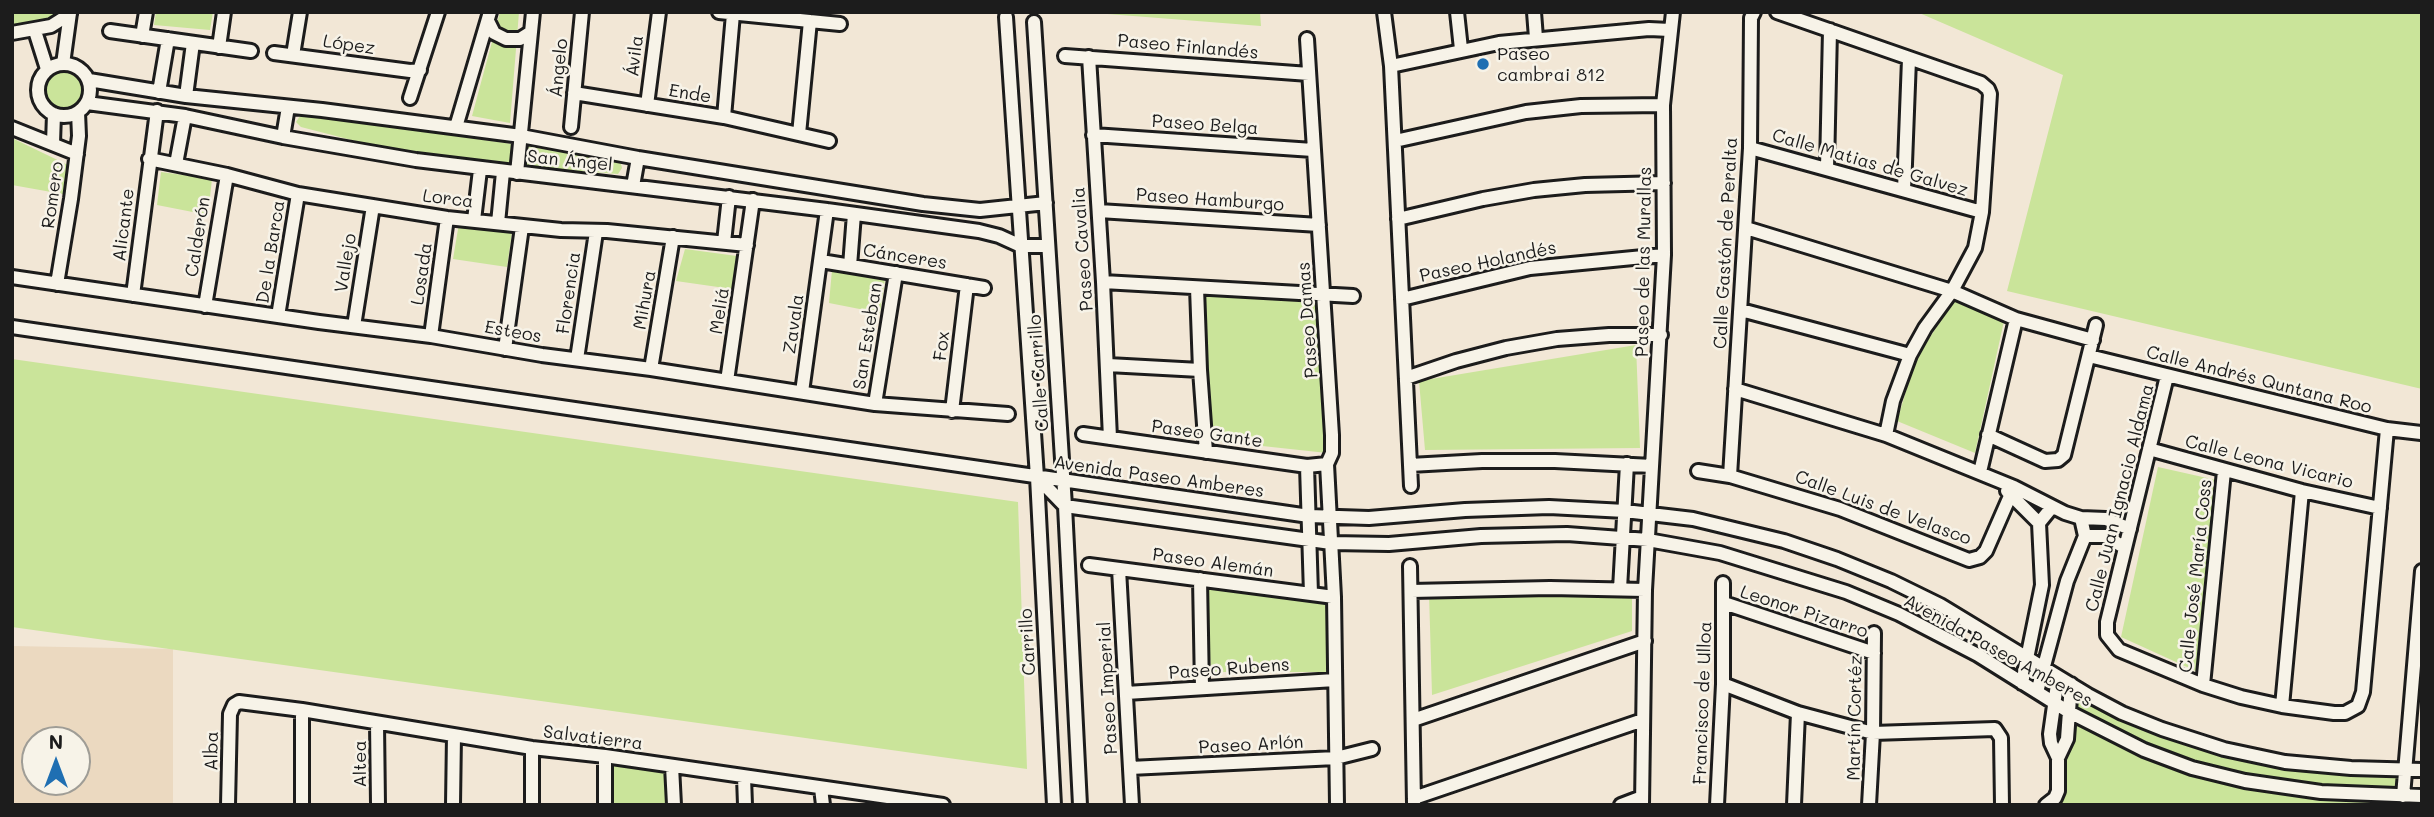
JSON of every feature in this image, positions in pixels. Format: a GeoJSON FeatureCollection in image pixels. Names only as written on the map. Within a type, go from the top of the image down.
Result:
{"type":"FeatureCollection","features":[{"type":"Feature","properties":{"kind":"street"},"geometry":{"type":"LineString","coordinates":[[142,36],[146,12]]}},
{"type":"Feature","properties":{"kind":"street"},"geometry":{"type":"LineString","coordinates":[[219,47],[224,12]]}},
{"type":"Feature","properties":{"kind":"street"},"geometry":{"type":"LineString","coordinates":[[293,55],[300,12]]}},
{"type":"Feature","properties":{"kind":"street"},"geometry":{"type":"LineString","coordinates":[[410,98],[438,12]]}},
{"type":"Feature","properties":{"kind":"street"},"geometry":{"type":"LineString","coordinates":[[517,173],[533,12]]}},
{"type":"Feature","properties":{"kind":"street","name":"Ángelo"},"geometry":{"type":"LineString","coordinates":[[571,127],[582,12]]}},
{"type":"Feature","properties":{"kind":"street","name":"Ávila"},"geometry":{"type":"LineString","coordinates":[[647,105],[659,12]]}},
{"type":"Feature","properties":{"kind":"street"},"geometry":{"type":"LineString","coordinates":[[719,12],[840,24]]}},
{"type":"Feature","properties":{"kind":"street"},"geometry":{"type":"LineString","coordinates":[[1384,12],[1391,66],[1411,486]]}},
{"type":"Feature","properties":{"kind":"street"},"geometry":{"type":"LineString","coordinates":[[1457,12],[1461,49]]}},
{"type":"Feature","properties":{"kind":"street"},"geometry":{"type":"LineString","coordinates":[[1534,12],[1536,38]]}},
{"type":"Feature","properties":{"kind":"street","name":"Paseo de las Murallas"},"geometry":{"type":"LineString","coordinates":[[1642,801],[1645,590],[1664,255],[1663,105],[1673,12]]}},
{"type":"Feature","properties":{"kind":"street","name":"Calle Gastón de Peralta"},"geometry":{"type":"LineString","coordinates":[[1730,475],[1746,228],[1751,18],[1754,12]]}},
{"type":"Feature","properties":{"kind":"street"},"geometry":{"type":"LineString","coordinates":[[1777,12],[1981,83],[1990,94],[1982,212],[1975,248],[1952,292],[1925,328],[1910,355],[1896,390],[1886,435]]}},
{"type":"Feature","properties":{"kind":"street"},"geometry":{"type":"LineString","coordinates":[[12,33],[51,26],[70,13]]}},
{"type":"Feature","properties":{"kind":"street"},"geometry":{"type":"LineString","coordinates":[[63,64],[70,13]]}},
{"type":"Feature","properties":{"kind":"street"},"geometry":{"type":"LineString","coordinates":[[724,117],[733,14]]}},
{"type":"Feature","properties":{"kind":"street"},"geometry":{"type":"LineString","coordinates":[[489,17],[494,33],[506,39],[520,39],[531,32]]}},
{"type":"Feature","properties":{"kind":"street"},"geometry":{"type":"LineString","coordinates":[[456,127],[489,17]]}},
{"type":"Feature","properties":{"kind":"street","name":"Calle Carrillo"},"geometry":{"type":"LineString","coordinates":[[1006,17],[1037,477]]}},
{"type":"Feature","properties":{"kind":"street"},"geometry":{"type":"LineString","coordinates":[[799,134],[810,21]]}},
{"type":"Feature","properties":{"kind":"street","name":"Calle Carrillo"},"geometry":{"type":"LineString","coordinates":[[1034,22],[1065,506],[1080,805]]}},
{"type":"Feature","properties":{"kind":"street"},"geometry":{"type":"LineString","coordinates":[[1391,66],[1461,49],[1536,38],[1649,29],[1670,30]]}},
{"type":"Feature","properties":{"kind":"street"},"geometry":{"type":"LineString","coordinates":[[1827,168],[1830,30]]}},
{"type":"Feature","properties":{"kind":"street"},"geometry":{"type":"LineString","coordinates":[[35,31],[47,69]]}},
{"type":"Feature","properties":{"kind":"street"},"geometry":{"type":"LineString","coordinates":[[110,31],[251,51]]}},
{"type":"Feature","properties":{"kind":"street"},"geometry":{"type":"LineString","coordinates":[[159,92],[168,39]]}},
{"type":"Feature","properties":{"kind":"street","name":"Paseo Damas"},"geometry":{"type":"LineString","coordinates":[[1307,39],[1332,435],[1332,453],[1327,464],[1334,597],[1337,805]]}},
{"type":"Feature","properties":{"kind":"street"},"geometry":{"type":"LineString","coordinates":[[186,96],[193,43]]}},
{"type":"Feature","properties":{"kind":"street","name":"López"},"geometry":{"type":"LineString","coordinates":[[274,53],[410,71],[421,70]]}},
{"type":"Feature","properties":{"kind":"street","name":"Paseo Finlandés"},"geometry":{"type":"LineString","coordinates":[[1065,56],[1309,74]]}},
{"type":"Feature","properties":{"kind":"street","name":"Paseo Cavalia"},"geometry":{"type":"LineString","coordinates":[[1089,57],[1111,438]]}},
{"type":"Feature","properties":{"kind":"street"},"geometry":{"type":"LineString","coordinates":[[1904,190],[1909,59]]}},
{"type":"Feature","properties":{"kind":"street"},"geometry":{"type":"LineString","coordinates":[[63,64],[78,68],[89,80],[90,95],[83,107],[62,116],[47,110],[38,97],[38,82],[47,69],[63,64]]}},
{"type":"Feature","properties":{"kind":"street","name":"San Ángel"},"geometry":{"type":"LineString","coordinates":[[89,80],[186,96],[521,136],[638,158],[923,204],[997,210],[1046,203]]}},
{"type":"Feature","properties":{"kind":"street","name":"Ende"},"geometry":{"type":"LineString","coordinates":[[574,93],[724,117],[829,141]]}},
{"type":"Feature","properties":{"kind":"street"},"geometry":{"type":"LineString","coordinates":[[1395,141],[1526,112],[1581,106],[1663,105]]}},
{"type":"Feature","properties":{"kind":"street","name":"San Ángel"},"geometry":{"type":"LineString","coordinates":[[83,107],[157,111],[283,137],[480,170],[753,200],[979,231],[1021,246],[1048,246]]}},
{"type":"Feature","properties":{"kind":"street","name":"Romero"},"geometry":{"type":"LineString","coordinates":[[57,284],[83,107]]}},
{"type":"Feature","properties":{"kind":"street"},"geometry":{"type":"LineString","coordinates":[[283,137],[288,107]]}},
{"type":"Feature","properties":{"kind":"street","name":"Alicante"},"geometry":{"type":"LineString","coordinates":[[133,295],[157,111]]}},
{"type":"Feature","properties":{"kind":"street"},"geometry":{"type":"LineString","coordinates":[[52,143],[54,114]]}},
{"type":"Feature","properties":{"kind":"street"},"geometry":{"type":"LineString","coordinates":[[176,164],[185,116]]}},
{"type":"Feature","properties":{"kind":"street"},"geometry":{"type":"LineString","coordinates":[[12,128],[77,154]]}},
{"type":"Feature","properties":{"kind":"street","name":"Paseo Belga"},"geometry":{"type":"LineString","coordinates":[[1093,135],[1313,150]]}},
{"type":"Feature","properties":{"kind":"street","name":"Calle Matias de Galvez"},"geometry":{"type":"LineString","coordinates":[[1750,148],[1982,212]]}},
{"type":"Feature","properties":{"kind":"street"},"geometry":{"type":"LineString","coordinates":[[633,186],[638,158]]}},
{"type":"Feature","properties":{"kind":"street","name":"Lorca"},"geometry":{"type":"LineString","coordinates":[[149,159],[298,194],[447,218],[522,227],[747,245]]}},
{"type":"Feature","properties":{"kind":"street"},"geometry":{"type":"LineString","coordinates":[[474,220],[480,170]]}},
{"type":"Feature","properties":{"kind":"street"},"geometry":{"type":"LineString","coordinates":[[498,223],[503,172]]}},
{"type":"Feature","properties":{"kind":"street","name":"Calderón"},"geometry":{"type":"LineString","coordinates":[[205,306],[226,175]]}},
{"type":"Feature","properties":{"kind":"street"},"geometry":{"type":"LineString","coordinates":[[1398,219],[1534,190],[1585,185],[1664,183]]}},
{"type":"Feature","properties":{"kind":"street","name":"De la Barca"},"geometry":{"type":"LineString","coordinates":[[278,316],[298,194]]}},
{"type":"Feature","properties":{"kind":"street"},"geometry":{"type":"LineString","coordinates":[[724,242],[729,197]]}},
{"type":"Feature","properties":{"kind":"street","name":"Meliá"},"geometry":{"type":"LineString","coordinates":[[727,381],[753,200]]}},
{"type":"Feature","properties":{"kind":"street"},"geometry":{"type":"LineString","coordinates":[[921,224],[923,204]]}},
{"type":"Feature","properties":{"kind":"street","name":"Vallejo"},"geometry":{"type":"LineString","coordinates":[[354,326],[373,206]]}},
{"type":"Feature","properties":{"kind":"street","name":"Zavala"},"geometry":{"type":"LineString","coordinates":[[802,392],[827,210]]}},
{"type":"Feature","properties":{"kind":"street","name":"Paseo Hamburgo"},"geometry":{"type":"LineString","coordinates":[[1099,211],[1319,225]]}},
{"type":"Feature","properties":{"kind":"street"},"geometry":{"type":"LineString","coordinates":[[850,266],[854,214]]}},
{"type":"Feature","properties":{"kind":"street","name":"Losada"},"geometry":{"type":"LineString","coordinates":[[430,336],[447,218]]}},
{"type":"Feature","properties":{"kind":"street"},"geometry":{"type":"LineString","coordinates":[[505,349],[522,227]]}},
{"type":"Feature","properties":{"kind":"street"},"geometry":{"type":"LineString","coordinates":[[1746,228],[1952,292],[2016,319],[2093,340]]}},
{"type":"Feature","properties":{"kind":"street","name":"Florencia"},"geometry":{"type":"LineString","coordinates":[[577,359],[596,232]]}},
{"type":"Feature","properties":{"kind":"street","name":"Mihura"},"geometry":{"type":"LineString","coordinates":[[651,369],[673,237]]}},
{"type":"Feature","properties":{"kind":"street","name":"Paseo Holandés"},"geometry":{"type":"LineString","coordinates":[[1402,299],[1530,268],[1664,255]]}},
{"type":"Feature","properties":{"kind":"street","name":"Cánceres"},"geometry":{"type":"LineString","coordinates":[[821,261],[984,288]]}},
{"type":"Feature","properties":{"kind":"street","name":"San Esteban"},"geometry":{"type":"LineString","coordinates":[[875,404],[896,273]]}},
{"type":"Feature","properties":{"kind":"street","name":"Esteos"},"geometry":{"type":"LineString","coordinates":[[12,276],[875,404],[1008,414]]}},
{"type":"Feature","properties":{"kind":"street"},"geometry":{"type":"LineString","coordinates":[[1104,282],[1353,296]]}},
{"type":"Feature","properties":{"kind":"street","name":"Fox"},"geometry":{"type":"LineString","coordinates":[[952,411],[967,285]]}},
{"type":"Feature","properties":{"kind":"street"},"geometry":{"type":"LineString","coordinates":[[1198,289],[1206,452]]}},
{"type":"Feature","properties":{"kind":"street"},"geometry":{"type":"LineString","coordinates":[[1741,310],[1910,355]]}},
{"type":"Feature","properties":{"kind":"street"},"geometry":{"type":"LineString","coordinates":[[1980,472],[2016,319]]}},
{"type":"Feature","properties":{"kind":"street"},"geometry":{"type":"LineString","coordinates":[[1988,435],[2045,461],[2058,460],[2067,448],[2096,325]]}},
{"type":"Feature","properties":{"kind":"street"},"geometry":{"type":"LineString","coordinates":[[12,327],[1037,477]]}},
{"type":"Feature","properties":{"kind":"street"},"geometry":{"type":"LineString","coordinates":[[1406,377],[1493,351],[1557,339],[1661,335]]}},
{"type":"Feature","properties":{"kind":"street","name":"Calle Andrés Quntana Roo"},"geometry":{"type":"LineString","coordinates":[[2089,356],[2387,429],[2421,433]]}},
{"type":"Feature","properties":{"kind":"street"},"geometry":{"type":"LineString","coordinates":[[1108,365],[1200,370]]}},
{"type":"Feature","properties":{"kind":"street","name":"Calle Juan Ignacio Aldama"},"geometry":{"type":"LineString","coordinates":[[2167,376],[2106,629],[2112,643],[2119,650],[2203,685]]}},
{"type":"Feature","properties":{"kind":"street"},"geometry":{"type":"LineString","coordinates":[[1735,389],[1886,435],[1980,472],[2001,482],[2012,491],[2039,523],[2042,585],[2022,683]]}},
{"type":"Feature","properties":{"kind":"street"},"geometry":{"type":"LineString","coordinates":[[2203,685],[2282,706],[2345,713],[2358,706],[2363,692],[2387,429]]}},
{"type":"Feature","properties":{"kind":"street","name":"Paseo Gante"},"geometry":{"type":"LineString","coordinates":[[1083,434],[1307,466],[1327,464]]}},
{"type":"Feature","properties":{"kind":"street","name":"Calle Leona Vicario"},"geometry":{"type":"LineString","coordinates":[[2149,449],[2302,491],[2380,508]]}},
{"type":"Feature","properties":{"kind":"street"},"geometry":{"type":"LineString","coordinates":[[1410,465],[1482,461],[1652,466]]}},
{"type":"Feature","properties":{"kind":"street"},"geometry":{"type":"LineString","coordinates":[[1620,589],[1627,464]]}},
{"type":"Feature","properties":{"kind":"street"},"geometry":{"type":"LineString","coordinates":[[1307,466],[1311,594]]}},
{"type":"Feature","properties":{"kind":"street","name":"Calle Luis de Velasco"},"geometry":{"type":"LineString","coordinates":[[1698,471],[1730,475],[1840,509],[1969,560],[1980,557],[1986,551],[2012,491]]}},
{"type":"Feature","properties":{"kind":"street","name":"Calle José María Coss"},"geometry":{"type":"LineString","coordinates":[[2203,685],[2224,471]]}},
{"type":"Feature","properties":{"kind":"street","name":"Avenida Paseo Amberes"},"geometry":{"type":"LineString","coordinates":[[1037,477],[1330,518],[1369,518],[1520,507],[1650,513],[1736,528],[1838,559],[1940,604],[2058,677],[2132,717],[2162,729],[2226,750],[2285,762],[2422,770]]}},
{"type":"Feature","properties":{"kind":"street","name":"Avenida Paseo Amberes"},"geometry":{"type":"LineString","coordinates":[[1037,477],[1065,506],[1310,540],[1389,544],[1521,534],[1623,537],[1720,554],[1846,592],[1899,614],[1940,635],[2069,712],[2144,750],[2192,768],[2245,781],[2321,792],[2422,796]]}},
{"type":"Feature","properties":{"kind":"street","name":"Carrillo"},"geometry":{"type":"LineString","coordinates":[[1037,477],[1054,805]]}},
{"type":"Feature","properties":{"kind":"street"},"geometry":{"type":"LineString","coordinates":[[2012,491],[2081,518],[2106,519],[2130,529]]}},
{"type":"Feature","properties":{"kind":"street"},"geometry":{"type":"LineString","coordinates":[[2282,706],[2302,491]]}},
{"type":"Feature","properties":{"kind":"street"},"geometry":{"type":"LineString","coordinates":[[2039,523],[2052,507]]}},
{"type":"Feature","properties":{"kind":"street"},"geometry":{"type":"LineString","coordinates":[[2037,692],[2067,581],[2085,536],[2081,518]]}},
{"type":"Feature","properties":{"kind":"street"},"geometry":{"type":"LineString","coordinates":[[2085,536],[2106,536],[2125,548]]}},
{"type":"Feature","properties":{"kind":"street","name":"Paseo Alemán"},"geometry":{"type":"LineString","coordinates":[[1088,565],[1334,597]]}},
{"type":"Feature","properties":{"kind":"street"},"geometry":{"type":"LineString","coordinates":[[1410,566],[1414,801],[1643,720]]}},
{"type":"Feature","properties":{"kind":"street","name":"Paseo Imperial"},"geometry":{"type":"LineString","coordinates":[[1119,569],[1132,805]]}},
{"type":"Feature","properties":{"kind":"street"},"geometry":{"type":"LineString","coordinates":[[2403,796],[2422,571]]}},
{"type":"Feature","properties":{"kind":"street"},"geometry":{"type":"LineString","coordinates":[[1200,579],[1202,688]]}},
{"type":"Feature","properties":{"kind":"street","name":"Francisco de Ulloa"},"geometry":{"type":"LineString","coordinates":[[1717,805],[1723,684],[1723,583]]}},
{"type":"Feature","properties":{"kind":"street"},"geometry":{"type":"LineString","coordinates":[[1411,591],[1645,590]]}},
{"type":"Feature","properties":{"kind":"street","name":"Leonor Pizarro"},"geometry":{"type":"LineString","coordinates":[[1724,603],[1874,653]]}},
{"type":"Feature","properties":{"kind":"street","name":"Martín Cortéz"},"geometry":{"type":"LineString","coordinates":[[1869,805],[1874,633]]}},
{"type":"Feature","properties":{"kind":"street"},"geometry":{"type":"LineString","coordinates":[[1413,720],[1645,642]]}},
{"type":"Feature","properties":{"kind":"street"},"geometry":{"type":"LineString","coordinates":[[2046,805],[2055,798],[2058,791],[2058,758],[2050,740],[2058,677]]}},
{"type":"Feature","properties":{"kind":"street","name":"Paseo Rubens"},"geometry":{"type":"LineString","coordinates":[[1126,693],[1335,680]]}},
{"type":"Feature","properties":{"kind":"street"},"geometry":{"type":"LineString","coordinates":[[1723,684],[1798,713],[1873,733],[1992,728],[1998,731],[2001,738],[2002,805]]}},
{"type":"Feature","properties":{"kind":"street"},"geometry":{"type":"LineString","coordinates":[[2058,758],[2067,739],[2071,684]]}},
{"type":"Feature","properties":{"kind":"street","name":"Salvatierra"},"geometry":{"type":"LineString","coordinates":[[239,702],[532,748],[672,765],[901,802],[943,805]]}},
{"type":"Feature","properties":{"kind":"street","name":"Alba"},"geometry":{"type":"LineString","coordinates":[[228,805],[230,714],[234,705],[239,702]]}},
{"type":"Feature","properties":{"kind":"street"},"geometry":{"type":"LineString","coordinates":[[302,805],[303,710]]}},
{"type":"Feature","properties":{"kind":"street"},"geometry":{"type":"LineString","coordinates":[[1794,805],[1798,713]]}},
{"type":"Feature","properties":{"kind":"street","name":"Altea"},"geometry":{"type":"LineString","coordinates":[[377,723],[378,805]]}},
{"type":"Feature","properties":{"kind":"street"},"geometry":{"type":"LineString","coordinates":[[453,805],[454,734]]}},
{"type":"Feature","properties":{"kind":"street"},"geometry":{"type":"LineString","coordinates":[[532,748],[532,805]]}},
{"type":"Feature","properties":{"kind":"street","name":"Paseo Arlón"},"geometry":{"type":"LineString","coordinates":[[1130,768],[1336,758],[1372,749]]}},
{"type":"Feature","properties":{"kind":"street"},"geometry":{"type":"LineString","coordinates":[[605,756],[605,805]]}},
{"type":"Feature","properties":{"kind":"street"},"geometry":{"type":"LineString","coordinates":[[672,765],[674,805]]}},
{"type":"Feature","properties":{"kind":"street"},"geometry":{"type":"LineString","coordinates":[[744,777],[745,805]]}},
{"type":"Feature","properties":{"kind":"street"},"geometry":{"type":"LineString","coordinates":[[821,788],[822,805]]}},
{"type":"Feature","properties":{"kind":"street"},"geometry":{"type":"LineString","coordinates":[[1621,805],[1642,801]]}},
{"type":"Feature","properties":{"kind":"shaded area"},"geometry":{"type":"Polygon","coordinates":[[[12,646],[173,649],[173,805],[12,805],[12,646]]]}},
{"type":"Feature","properties":{"kind":"green space"},"geometry":{"type":"Polygon","coordinates":[[[12,12],[61,12],[60,19],[12,27],[12,12]]]}},
{"type":"Feature","properties":{"kind":"green space"},"geometry":{"type":"Polygon","coordinates":[[[156,12],[213,12],[210,30],[154,25],[156,12]]]}},
{"type":"Feature","properties":{"kind":"green space"},"geometry":{"type":"Polygon","coordinates":[[[500,12],[519,12],[510,123],[472,116],[500,12]]]}},
{"type":"Feature","properties":{"kind":"green space"},"geometry":{"type":"Polygon","coordinates":[[[1082,12],[1260,12],[1261,26],[1082,12]]]}},
{"type":"Feature","properties":{"kind":"green space"},"geometry":{"type":"Polygon","coordinates":[[[1917,12],[2422,12],[2422,389],[2007,291],[2063,75],[1917,12]]]}},
{"type":"Feature","properties":{"kind":"green space"},"geometry":{"type":"Polygon","coordinates":[[[63,67],[72,68],[79,74],[85,81],[85,99],[79,106],[72,112],[63,113],[54,112],[47,106],[41,99],[40,90],[41,81],[47,74],[54,68],[63,67]]]}},
{"type":"Feature","properties":{"kind":"green space"},"geometry":{"type":"Polygon","coordinates":[[[302,113],[620,160],[622,168],[618,174],[425,159],[301,127],[296,122],[302,113]]]}},
{"type":"Feature","properties":{"kind":"green space"},"geometry":{"type":"Polygon","coordinates":[[[14,139],[72,167],[68,195],[12,185],[14,139]]]}},
{"type":"Feature","properties":{"kind":"green space"},"geometry":{"type":"Polygon","coordinates":[[[161,172],[212,179],[208,215],[157,205],[161,172]]]}},
{"type":"Feature","properties":{"kind":"green space"},"geometry":{"type":"Polygon","coordinates":[[[459,223],[512,232],[507,267],[453,259],[459,223]]]}},
{"type":"Feature","properties":{"kind":"green space"},"geometry":{"type":"Polygon","coordinates":[[[685,249],[737,256],[732,289],[676,281],[685,249]]]}},
{"type":"Feature","properties":{"kind":"green space"},"geometry":{"type":"Polygon","coordinates":[[[832,270],[885,279],[880,313],[829,303],[832,270]]]}},
{"type":"Feature","properties":{"kind":"green space"},"geometry":{"type":"Polygon","coordinates":[[[1201,294],[1319,303],[1327,453],[1207,440],[1201,294]]]}},
{"type":"Feature","properties":{"kind":"green space"},"geometry":{"type":"Polygon","coordinates":[[[1956,298],[2004,321],[1975,453],[1897,421],[1916,358],[1956,298]]]}},
{"type":"Feature","properties":{"kind":"green space"},"geometry":{"type":"Polygon","coordinates":[[[1636,345],[1640,448],[1425,450],[1419,381],[1636,345]]]}},
{"type":"Feature","properties":{"kind":"green space"},"geometry":{"type":"Polygon","coordinates":[[[12,359],[1018,502],[1027,769],[12,627],[12,359]]]}},
{"type":"Feature","properties":{"kind":"green space"},"geometry":{"type":"Polygon","coordinates":[[[2158,467],[2216,480],[2198,672],[2121,637],[2158,467]]]}},
{"type":"Feature","properties":{"kind":"green space"},"geometry":{"type":"Polygon","coordinates":[[[1206,585],[1328,601],[1327,672],[1211,672],[1206,585]]]}},
{"type":"Feature","properties":{"kind":"green space"},"geometry":{"type":"Polygon","coordinates":[[[1429,593],[1632,597],[1632,631],[1432,695],[1429,593]]]}},
{"type":"Feature","properties":{"kind":"green space"},"geometry":{"type":"Polygon","coordinates":[[[2071,684],[2122,713],[2226,750],[2405,769],[2403,796],[2422,796],[2422,805],[2046,805],[2050,803],[2071,684]]]}},
{"type":"Feature","properties":{"kind":"green space"},"geometry":{"type":"Polygon","coordinates":[[[605,756],[672,766],[674,805],[605,805],[605,756]]]}},
{"type":"Feature","properties":{"kind":"place","name":"Paseo cambrai 812"},"geometry":{"type":"Point","coordinates":[1483,64]}}]}
